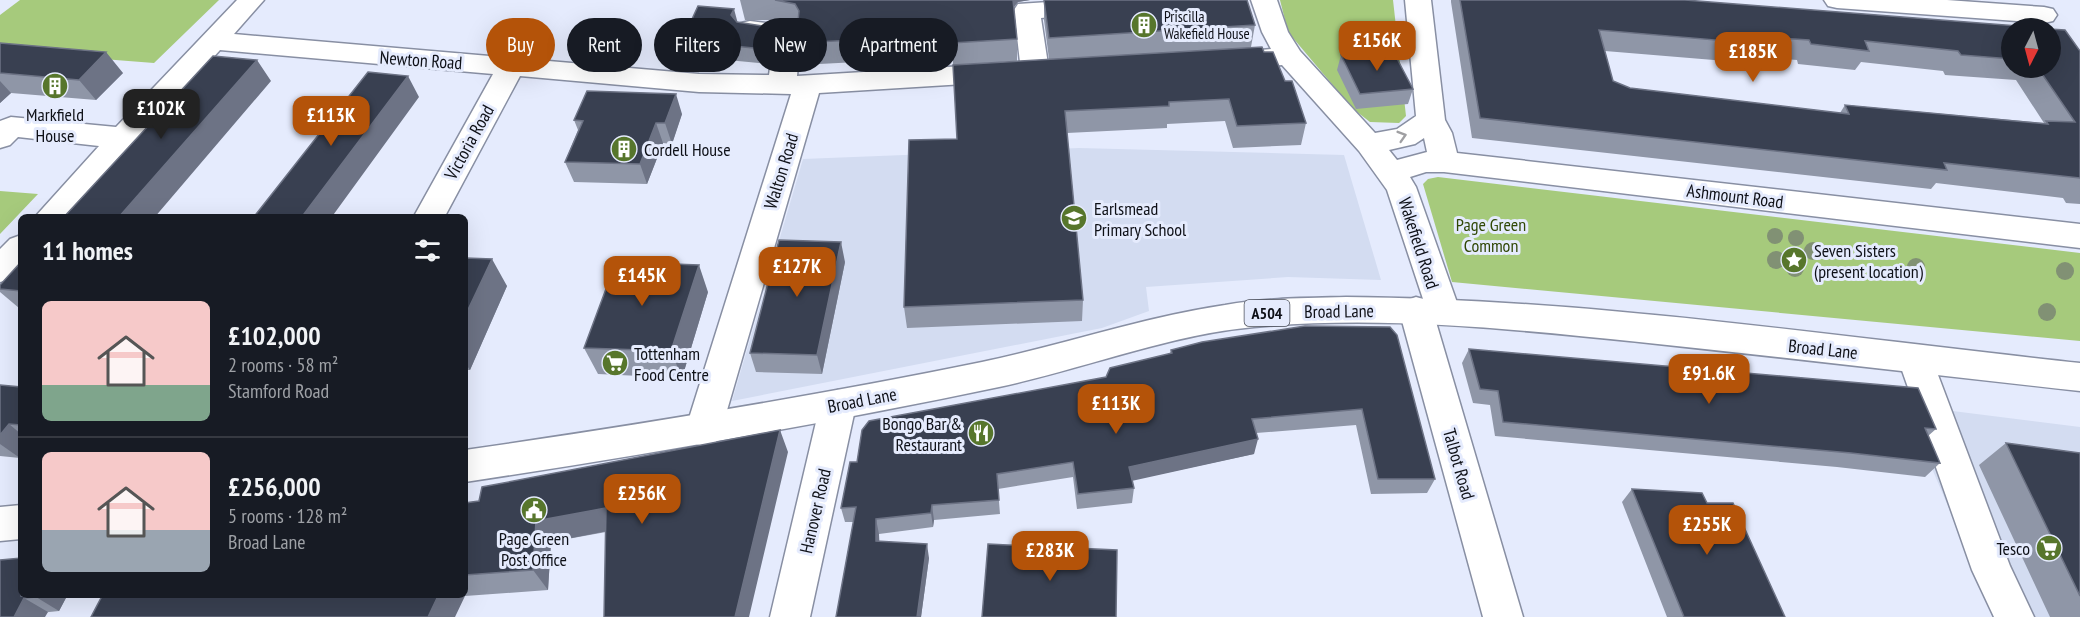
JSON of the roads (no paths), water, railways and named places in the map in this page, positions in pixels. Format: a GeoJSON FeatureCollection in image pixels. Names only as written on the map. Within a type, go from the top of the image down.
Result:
{"type":"FeatureCollection","features":[{"type":"Feature","properties":{"kind":"street"},"geometry":{"type":"LineString","coordinates":[[53,214],[252,0]]}},
{"type":"Feature","properties":{"kind":"street","name":"Wakefield Road"},"geometry":{"type":"LineString","coordinates":[[1264,0],[1275,32],[1289,56],[1369,144],[1391,172],[1407,201],[1429,311]]}},
{"type":"Feature","properties":{"kind":"street"},"geometry":{"type":"LineString","coordinates":[[1418,0],[1431,120],[1438,133],[1444,162]]}},
{"type":"Feature","properties":{"kind":"street"},"geometry":{"type":"LineString","coordinates":[[1837,0],[2039,7]]}},
{"type":"Feature","properties":{"kind":"street","name":"Newton Road"},"geometry":{"type":"LineString","coordinates":[[555,71],[699,83],[795,85],[1047,70],[1027,10],[1064,9]]}},
{"type":"Feature","properties":{"kind":"street","name":"Walton Road"},"geometry":{"type":"LineString","coordinates":[[703,431],[795,85],[788,33],[750,29]]}},
{"type":"Feature","properties":{"kind":"street","name":"Newton Road"},"geometry":{"type":"LineString","coordinates":[[213,41],[486,65]]}},
{"type":"Feature","properties":{"kind":"street"},"geometry":{"type":"LineString","coordinates":[[1208,61],[1289,56]]}},
{"type":"Feature","properties":{"kind":"street","name":"Victoria Road"},"geometry":{"type":"LineString","coordinates":[[430,214],[508,72]]}},
{"type":"Feature","properties":{"kind":"street"},"geometry":{"type":"LineString","coordinates":[[1369,144],[1405,137],[1431,120]]}},
{"type":"Feature","properties":{"kind":"street"},"geometry":{"type":"LineString","coordinates":[[0,138],[11,128],[123,138]]}},
{"type":"Feature","properties":{"kind":"street","name":"Ashmount Road"},"geometry":{"type":"LineString","coordinates":[[1391,172],[1426,162],[1444,162],[2080,236]]}},
{"type":"Feature","properties":{"kind":"street"},"geometry":{"type":"LineString","coordinates":[[0,270],[18,250]]}},
{"type":"Feature","properties":{"kind":"street","name":"Broad Lane"},"geometry":{"type":"LineString","coordinates":[[468,466],[703,431],[838,405],[1066,358],[1208,321],[1253,314],[1429,311],[1706,336],[2080,377]]}},
{"type":"Feature","properties":{"kind":"street","name":"Talbot Road"},"geometry":{"type":"LineString","coordinates":[[1429,311],[1503,617]]}},
{"type":"Feature","properties":{"kind":"street"},"geometry":{"type":"LineString","coordinates":[[1915,359],[1992,570],[2014,617]]}},
{"type":"Feature","properties":{"kind":"street","name":"Hanover Road"},"geometry":{"type":"LineString","coordinates":[[790,617],[838,405]]}},
{"type":"Feature","properties":{"kind":"street"},"geometry":{"type":"LineString","coordinates":[[0,524],[18,522]]}},
{"type":"Feature","properties":{"kind":"place","name":"Priscilla Wakefield House"},"geometry":{"type":"Point","coordinates":[1144,25]}},
{"type":"Feature","properties":{"kind":"place","name":"Markfield House"},"geometry":{"type":"Point","coordinates":[55,86]}},
{"type":"Feature","properties":{"kind":"place","name":"Cordell House"},"geometry":{"type":"Point","coordinates":[624,149]}},
{"type":"Feature","properties":{"kind":"place","name":"Earlsmead Primary School"},"geometry":{"type":"Point","coordinates":[1074,218]}},
{"type":"Feature","properties":{"kind":"place","name":"Seven Sisters (present location)"},"geometry":{"type":"Point","coordinates":[1794,260]}},
{"type":"Feature","properties":{"kind":"place","name":"Tottenham Food Centre"},"geometry":{"type":"Point","coordinates":[615,363]}},
{"type":"Feature","properties":{"kind":"place","name":"Bongo Bar & Restaurant"},"geometry":{"type":"Point","coordinates":[981,433]}},
{"type":"Feature","properties":{"kind":"place","name":"Page Green Post Office"},"geometry":{"type":"Point","coordinates":[534,510]}},
{"type":"Feature","properties":{"kind":"place","name":"Tesco"},"geometry":{"type":"Point","coordinates":[2049,548]}},
{"type":"Feature","properties":{"kind":"park label","name":"Page Green Common"},"geometry":{"type":"Point","coordinates":[1491,234]}}]}
